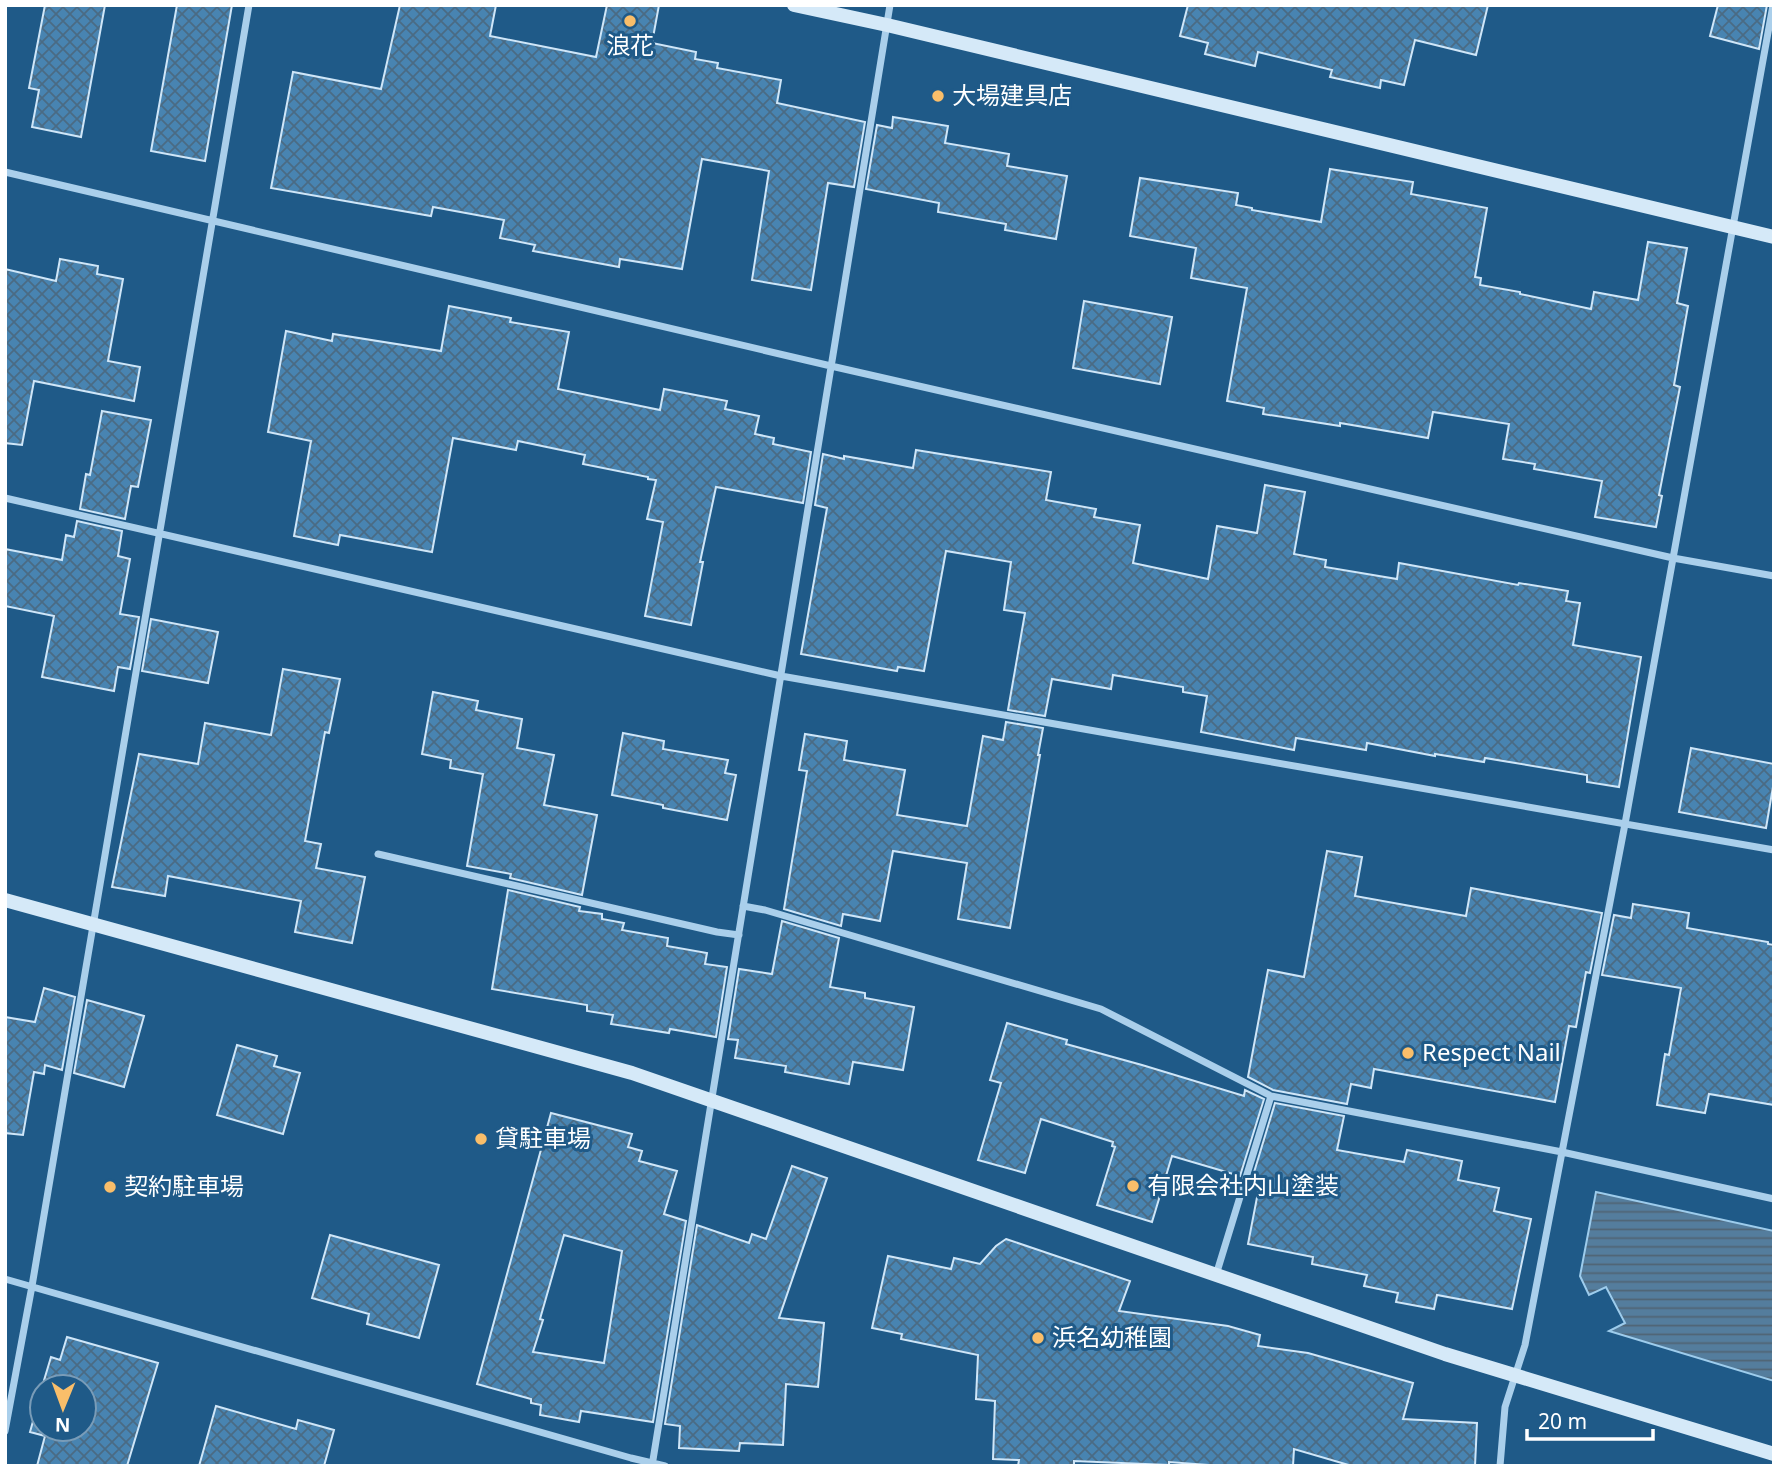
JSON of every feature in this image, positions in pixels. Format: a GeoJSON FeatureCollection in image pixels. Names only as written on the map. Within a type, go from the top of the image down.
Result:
{"type":"FeatureCollection","features":[{"type":"Feature","properties":{"kind":"street"},"geometry":{"type":"LineString","coordinates":[[5,1431],[32,1286],[249,5]]}},
{"type":"Feature","properties":{"kind":"street"},"geometry":{"type":"LineString","coordinates":[[794,5],[1774,237]]}},
{"type":"Feature","properties":{"kind":"street"},"geometry":{"type":"LineString","coordinates":[[652,1464],[890,5]]}},
{"type":"Feature","properties":{"kind":"street"},"geometry":{"type":"LineString","coordinates":[[1500,1466],[1505,1407],[1525,1345],[1625,824],[1773,5]]}},
{"type":"Feature","properties":{"kind":"street"},"geometry":{"type":"LineString","coordinates":[[5,172],[831,366],[1674,558],[1774,576]]}},
{"type":"Feature","properties":{"kind":"street"},"geometry":{"type":"LineString","coordinates":[[5,498],[781,676],[1774,850]]}},
{"type":"Feature","properties":{"kind":"street"},"geometry":{"type":"LineString","coordinates":[[378,854],[738,935]]}},
{"type":"Feature","properties":{"kind":"street"},"geometry":{"type":"LineString","coordinates":[[5,900],[632,1073],[1445,1354],[1774,1454]]}},
{"type":"Feature","properties":{"kind":"street"},"geometry":{"type":"LineString","coordinates":[[743,906],[778,913],[1101,1009],[1270,1096],[1562,1152],[1774,1199]]}},
{"type":"Feature","properties":{"kind":"street"},"geometry":{"type":"LineString","coordinates":[[1216,1275],[1270,1096]]}},
{"type":"Feature","properties":{"kind":"street"},"geometry":{"type":"LineString","coordinates":[[5,1279],[665,1466]]}},
{"type":"Feature","properties":{"kind":"water"},"geometry":{"type":"Polygon","coordinates":[[[1596,1192],[1774,1231],[1774,1381],[1609,1331],[1625,1323],[1606,1287],[1589,1295],[1580,1276],[1596,1192]]]}},
{"type":"Feature","properties":{"kind":"building"},"geometry":{"type":"Polygon","coordinates":[[[45,5],[105,5],[81,137],[32,127],[39,90],[29,88],[45,5]]]}},
{"type":"Feature","properties":{"kind":"building"},"geometry":{"type":"Polygon","coordinates":[[[177,5],[232,5],[205,161],[151,151],[177,5]]]}},
{"type":"Feature","properties":{"kind":"building"},"geometry":{"type":"Polygon","coordinates":[[[400,5],[496,5],[490,36],[596,57],[607,5],[659,5],[652,43],[696,52],[695,59],[718,63],[717,68],[781,80],[777,103],[865,122],[854,187],[828,183],[811,290],[752,280],[769,171],[702,159],[682,269],[620,259],[619,267],[533,251],[535,245],[500,238],[504,220],[433,207],[431,216],[271,188],[293,72],[381,89],[400,5]]]}},
{"type":"Feature","properties":{"kind":"building"},"geometry":{"type":"Polygon","coordinates":[[[1188,5],[1488,5],[1476,55],[1415,40],[1404,85],[1381,80],[1380,88],[1330,77],[1332,70],[1258,52],[1255,66],[1205,54],[1208,43],[1180,36],[1188,5]]]}},
{"type":"Feature","properties":{"kind":"building"},"geometry":{"type":"Polygon","coordinates":[[[1718,5],[1767,5],[1759,49],[1710,36],[1718,5]]]}},
{"type":"Feature","properties":{"kind":"building"},"geometry":{"type":"Polygon","coordinates":[[[893,117],[948,126],[945,143],[1009,154],[1007,166],[1067,176],[1056,239],[1005,230],[1006,224],[938,212],[939,203],[866,189],[877,125],[892,128],[893,117]]]}},
{"type":"Feature","properties":{"kind":"building"},"geometry":{"type":"Polygon","coordinates":[[[1330,169],[1413,182],[1411,194],[1487,208],[1475,277],[1481,278],[1480,285],[1520,294],[1591,309],[1594,292],[1638,300],[1648,242],[1687,248],[1677,303],[1688,306],[1674,385],[1680,387],[1659,495],[1662,496],[1656,527],[1595,517],[1602,481],[1534,469],[1535,464],[1503,459],[1509,424],[1433,412],[1428,438],[1340,423],[1340,426],[1263,414],[1264,408],[1227,401],[1247,288],[1191,278],[1196,248],[1130,236],[1140,178],[1238,193],[1236,205],[1321,222],[1330,169]]]}},
{"type":"Feature","properties":{"kind":"building"},"geometry":{"type":"Polygon","coordinates":[[[60,259],[98,266],[97,274],[123,279],[108,361],[140,367],[134,401],[34,381],[22,445],[5,443],[5,269],[56,281],[60,259]]]}},
{"type":"Feature","properties":{"kind":"building"},"geometry":{"type":"Polygon","coordinates":[[[1084,301],[1172,317],[1160,384],[1073,368],[1084,301]]]}},
{"type":"Feature","properties":{"kind":"building"},"geometry":{"type":"Polygon","coordinates":[[[449,306],[511,318],[510,322],[569,332],[558,389],[660,410],[664,389],[727,401],[725,409],[759,416],[755,434],[774,438],[773,444],[811,452],[803,503],[716,487],[700,562],[703,562],[691,625],[645,616],[663,522],[647,519],[656,480],[583,464],[585,455],[518,441],[516,450],[453,438],[432,552],[340,535],[338,545],[294,536],[311,441],[268,432],[286,331],[332,341],[333,334],[441,351],[449,306]]]}},
{"type":"Feature","properties":{"kind":"building"},"geometry":{"type":"Polygon","coordinates":[[[102,411],[151,420],[138,487],[131,486],[125,519],[80,509],[86,474],[90,475],[102,411]]]}},
{"type":"Feature","properties":{"kind":"building"},"geometry":{"type":"Polygon","coordinates":[[[916,450],[1051,472],[1046,500],[1096,509],[1094,517],[1140,525],[1133,563],[1208,579],[1217,526],[1257,533],[1265,485],[1305,492],[1294,554],[1326,560],[1325,567],[1397,579],[1399,563],[1518,585],[1519,583],[1568,591],[1566,601],[1580,603],[1573,645],[1641,657],[1619,787],[1587,782],[1587,775],[1485,758],[1484,762],[1435,756],[1367,743],[1366,750],[1296,738],[1294,750],[1201,732],[1207,696],[1183,692],[1183,687],[1113,675],[1111,689],[1052,679],[1045,716],[1008,710],[1025,613],[1004,610],[1011,562],[946,551],[924,671],[898,667],[897,671],[801,654],[827,508],[815,505],[823,454],[913,468],[916,450]]]}},
{"type":"Feature","properties":{"kind":"building"},"geometry":{"type":"Polygon","coordinates":[[[77,521],[122,531],[118,556],[130,559],[120,614],[139,617],[130,669],[118,667],[114,691],[42,677],[54,616],[5,606],[5,549],[62,560],[66,535],[74,537],[77,521]]]}},
{"type":"Feature","properties":{"kind":"building"},"geometry":{"type":"Polygon","coordinates":[[[151,619],[218,632],[208,683],[142,671],[151,619]]]}},
{"type":"Feature","properties":{"kind":"building"},"geometry":{"type":"Polygon","coordinates":[[[283,669],[340,679],[329,733],[325,732],[305,841],[321,844],[316,868],[365,877],[352,943],[295,932],[301,901],[168,876],[165,896],[112,887],[139,754],[198,764],[205,723],[271,735],[283,669]]]}},
{"type":"Feature","properties":{"kind":"building"},"geometry":{"type":"Polygon","coordinates":[[[433,692],[478,701],[476,710],[522,719],[517,748],[554,755],[544,805],[597,815],[582,895],[510,878],[511,874],[467,866],[483,774],[450,768],[451,760],[422,754],[433,692]]]}},
{"type":"Feature","properties":{"kind":"building"},"geometry":{"type":"Polygon","coordinates":[[[1006,722],[1043,728],[1010,928],[958,919],[967,863],[893,851],[880,921],[843,914],[841,926],[784,909],[807,771],[799,770],[805,734],[847,741],[844,760],[905,770],[897,815],[967,826],[983,736],[1003,740],[1006,722]]]}},
{"type":"Feature","properties":{"kind":"building"},"geometry":{"type":"Polygon","coordinates":[[[623,733],[664,741],[663,749],[728,760],[725,773],[736,775],[727,820],[612,795],[623,733]]]}},
{"type":"Feature","properties":{"kind":"building"},"geometry":{"type":"Polygon","coordinates":[[[1691,748],[1774,764],[1774,781],[1766,828],[1679,812],[1691,748]]]}},
{"type":"Feature","properties":{"kind":"building"},"geometry":{"type":"Polygon","coordinates":[[[1327,851],[1362,857],[1355,896],[1466,916],[1471,888],[1602,913],[1590,973],[1586,972],[1576,1027],[1569,1026],[1555,1102],[1374,1069],[1371,1088],[1351,1084],[1347,1104],[1273,1090],[1248,1077],[1268,970],[1304,977],[1327,851]]]}},
{"type":"Feature","properties":{"kind":"building"},"geometry":{"type":"Polygon","coordinates":[[[508,890],[580,907],[579,911],[602,914],[602,919],[624,923],[622,930],[668,938],[667,946],[707,953],[705,964],[727,967],[716,1037],[670,1029],[669,1033],[611,1024],[613,1015],[587,1011],[587,1005],[492,989],[508,890]]]}},
{"type":"Feature","properties":{"kind":"building"},"geometry":{"type":"Polygon","coordinates":[[[1633,904],[1689,913],[1687,928],[1774,945],[1774,1105],[1709,1094],[1705,1113],[1657,1105],[1665,1054],[1669,1055],[1681,988],[1602,975],[1614,915],[1631,918],[1633,904]]]}},
{"type":"Feature","properties":{"kind":"building"},"geometry":{"type":"Polygon","coordinates":[[[782,921],[839,938],[830,987],[865,993],[865,998],[914,1007],[903,1070],[853,1062],[849,1084],[785,1072],[786,1066],[735,1058],[738,1040],[728,1039],[739,969],[772,974],[782,921]]]}},
{"type":"Feature","properties":{"kind":"building"},"geometry":{"type":"Polygon","coordinates":[[[44,988],[75,997],[62,1070],[45,1065],[44,1074],[34,1072],[23,1135],[5,1133],[5,1017],[35,1022],[44,988]]]}},
{"type":"Feature","properties":{"kind":"building"},"geometry":{"type":"Polygon","coordinates":[[[87,1000],[144,1016],[124,1087],[74,1073],[87,1000]]]}},
{"type":"Feature","properties":{"kind":"building"},"geometry":{"type":"Polygon","coordinates":[[[1007,1023],[1067,1040],[1066,1044],[1244,1096],[1245,1090],[1264,1099],[1240,1176],[1172,1156],[1152,1222],[1097,1205],[1115,1147],[1112,1146],[1113,1142],[1041,1119],[1025,1173],[978,1160],[1001,1083],[990,1080],[1007,1023]]]}},
{"type":"Feature","properties":{"kind":"building"},"geometry":{"type":"Polygon","coordinates":[[[237,1045],[277,1056],[274,1066],[300,1073],[283,1134],[217,1115],[237,1045]]]}},
{"type":"Feature","properties":{"kind":"building"},"geometry":{"type":"Polygon","coordinates":[[[1275,1103],[1344,1116],[1337,1150],[1404,1162],[1407,1150],[1462,1161],[1458,1180],[1499,1188],[1494,1211],[1531,1219],[1512,1309],[1437,1295],[1434,1309],[1396,1302],[1398,1293],[1364,1286],[1367,1275],[1312,1264],[1313,1257],[1248,1244],[1260,1182],[1252,1179],[1275,1103]]]}},
{"type":"Feature","properties":{"kind":"building"},"geometry":{"type":"Polygon","coordinates":[[[551,1113],[632,1134],[628,1147],[642,1151],[639,1161],[677,1171],[664,1214],[686,1221],[653,1422],[581,1411],[579,1422],[540,1415],[541,1405],[531,1403],[531,1399],[477,1384],[551,1113]],[[564,1235],[533,1352],[604,1363],[622,1251],[564,1235]]]}},
{"type":"Feature","properties":{"kind":"building"},"geometry":{"type":"Polygon","coordinates":[[[792,1166],[827,1178],[779,1318],[824,1323],[818,1387],[786,1384],[783,1445],[740,1443],[739,1451],[679,1448],[680,1426],[665,1424],[697,1225],[749,1243],[752,1234],[766,1239],[792,1166]]]}},
{"type":"Feature","properties":{"kind":"building"},"geometry":{"type":"Polygon","coordinates":[[[330,1235],[439,1265],[419,1338],[367,1324],[369,1314],[312,1298],[330,1235]]]}},
{"type":"Feature","properties":{"kind":"building"},"geometry":{"type":"Polygon","coordinates":[[[1006,1239],[1130,1281],[1119,1311],[1228,1326],[1260,1335],[1258,1346],[1308,1353],[1413,1383],[1403,1419],[1477,1423],[1475,1466],[1352,1466],[1294,1449],[1293,1466],[1074,1461],[1074,1466],[1018,1466],[1019,1460],[993,1459],[995,1401],[976,1399],[978,1355],[901,1339],[902,1334],[872,1328],[888,1256],[951,1269],[954,1258],[980,1264],[1006,1239]]]}},
{"type":"Feature","properties":{"kind":"building"},"geometry":{"type":"Polygon","coordinates":[[[67,1337],[158,1363],[127,1466],[37,1466],[43,1443],[98,1443],[98,1373],[46,1373],[51,1357],[60,1360],[67,1337]]]}},
{"type":"Feature","properties":{"kind":"building"},"geometry":{"type":"Polygon","coordinates":[[[216,1406],[296,1429],[298,1420],[334,1430],[324,1466],[199,1466],[216,1406]]]}},
{"type":"Feature","properties":{"kind":"place","name":"浪花"},"geometry":{"type":"Point","coordinates":[630,21]}},
{"type":"Feature","properties":{"kind":"place","name":"大場建具店"},"geometry":{"type":"Point","coordinates":[938,96]}},
{"type":"Feature","properties":{"kind":"place","name":"Respect Nail"},"geometry":{"type":"Point","coordinates":[1408,1053]}},
{"type":"Feature","properties":{"kind":"place","name":"貸駐車場"},"geometry":{"type":"Point","coordinates":[481,1139]}},
{"type":"Feature","properties":{"kind":"place","name":"有限会社内山塗装"},"geometry":{"type":"Point","coordinates":[1133,1186]}},
{"type":"Feature","properties":{"kind":"place","name":"契約駐車場"},"geometry":{"type":"Point","coordinates":[110,1187]}},
{"type":"Feature","properties":{"kind":"place","name":"浜名幼稚園"},"geometry":{"type":"Point","coordinates":[1038,1338]}}]}
